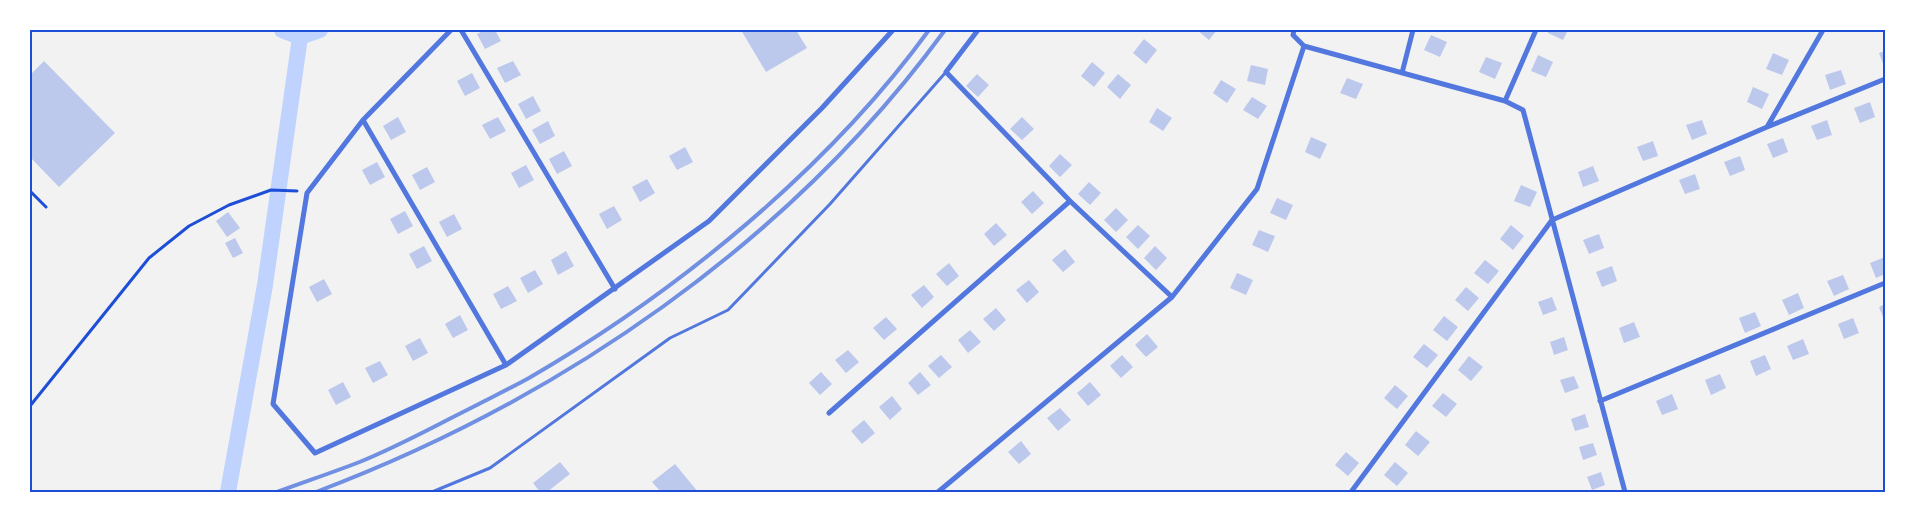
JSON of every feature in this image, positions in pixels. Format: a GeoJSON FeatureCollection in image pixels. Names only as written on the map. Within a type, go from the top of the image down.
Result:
{"type":"FeatureCollection","features":[{"type":"Feature","properties":{"kind":"street"},"geometry":{"type":"LineString","coordinates":[[451,30],[363,120],[307,193],[273,404],[316,453],[506,365],[709,221],[822,108],[893,30]]}},
{"type":"Feature","properties":{"kind":"street"},"geometry":{"type":"LineString","coordinates":[[461,30],[615,288]]}},
{"type":"Feature","properties":{"kind":"street"},"geometry":{"type":"LineString","coordinates":[[978,30],[946,72],[1070,201],[1172,297]]}},
{"type":"Feature","properties":{"kind":"street"},"geometry":{"type":"LineString","coordinates":[[1294,30],[1293,35],[1304,46],[1505,101],[1523,110],[1625,492]]}},
{"type":"Feature","properties":{"kind":"street"},"geometry":{"type":"LineString","coordinates":[[1402,73],[1413,30]]}},
{"type":"Feature","properties":{"kind":"street"},"geometry":{"type":"LineString","coordinates":[[1505,101],[1536,30]]}},
{"type":"Feature","properties":{"kind":"street"},"geometry":{"type":"LineString","coordinates":[[1767,127],[1823,30]]}},
{"type":"Feature","properties":{"kind":"street"},"geometry":{"type":"LineString","coordinates":[[938,492],[1172,297],[1257,189],[1304,46]]}},
{"type":"Feature","properties":{"kind":"street"},"geometry":{"type":"LineString","coordinates":[[1351,492],[1552,220],[1767,127],[1885,79]]}},
{"type":"Feature","properties":{"kind":"street"},"geometry":{"type":"LineString","coordinates":[[363,120],[506,365]]}},
{"type":"Feature","properties":{"kind":"street"},"geometry":{"type":"LineString","coordinates":[[830,413],[1070,201]]}},
{"type":"Feature","properties":{"kind":"street"},"geometry":{"type":"LineString","coordinates":[[1600,401],[1885,283]]}},
{"type":"Feature","properties":{"kind":"lane"},"geometry":{"type":"LineString","coordinates":[[432,492],[490,468],[670,338],[728,310],[830,204],[946,72]]}},
{"type":"Feature","properties":{"kind":"path"},"geometry":{"type":"LineString","coordinates":[[30,406],[149,258],[189,226],[229,205],[271,190],[300,192]]}},
{"type":"Feature","properties":{"kind":"path"},"geometry":{"type":"LineString","coordinates":[[30,191],[46,207]]}},
{"type":"Feature","properties":{"kind":"building"},"geometry":{"type":"Polygon","coordinates":[[[485,30],[495,30],[501,41],[485,49],[477,34],[485,30]]]}},
{"type":"Feature","properties":{"kind":"building"},"geometry":{"type":"Polygon","coordinates":[[[741,30],[796,30],[807,48],[766,72],[741,30]]]}},
{"type":"Feature","properties":{"kind":"building"},"geometry":{"type":"Polygon","coordinates":[[[1197,30],[1217,30],[1209,40],[1197,30]]]}},
{"type":"Feature","properties":{"kind":"building"},"geometry":{"type":"Polygon","coordinates":[[[1549,30],[1568,30],[1563,40],[1548,33],[1549,30]]]}},
{"type":"Feature","properties":{"kind":"building"},"geometry":{"type":"Polygon","coordinates":[[[1431,35],[1447,42],[1440,57],[1424,50],[1431,35]]]}},
{"type":"Feature","properties":{"kind":"building"},"geometry":{"type":"Polygon","coordinates":[[[1144,39],[1157,50],[1146,64],[1133,53],[1144,39]]]}},
{"type":"Feature","properties":{"kind":"building"},"geometry":{"type":"Polygon","coordinates":[[[1885,51],[1885,69],[1879,53],[1885,51]]]}},
{"type":"Feature","properties":{"kind":"building"},"geometry":{"type":"Polygon","coordinates":[[[1773,53],[1789,60],[1782,75],[1766,69],[1773,53]]]}},
{"type":"Feature","properties":{"kind":"building"},"geometry":{"type":"Polygon","coordinates":[[[1538,55],[1553,62],[1546,77],[1531,71],[1538,55]]]}},
{"type":"Feature","properties":{"kind":"building"},"geometry":{"type":"Polygon","coordinates":[[[1486,57],[1502,63],[1495,79],[1479,72],[1486,57]]]}},
{"type":"Feature","properties":{"kind":"building"},"geometry":{"type":"Polygon","coordinates":[[[44,61],[115,133],[59,187],[30,157],[30,75],[44,61]]]}},
{"type":"Feature","properties":{"kind":"building"},"geometry":{"type":"Polygon","coordinates":[[[513,61],[521,75],[505,83],[497,68],[513,61]]]}},
{"type":"Feature","properties":{"kind":"building"},"geometry":{"type":"Polygon","coordinates":[[[1092,62],[1105,73],[1094,87],[1081,76],[1092,62]]]}},
{"type":"Feature","properties":{"kind":"building"},"geometry":{"type":"Polygon","coordinates":[[[1251,65],[1268,69],[1265,85],[1247,81],[1251,65]]]}},
{"type":"Feature","properties":{"kind":"building"},"geometry":{"type":"Polygon","coordinates":[[[1841,70],[1846,84],[1830,90],[1825,75],[1841,70]]]}},
{"type":"Feature","properties":{"kind":"building"},"geometry":{"type":"Polygon","coordinates":[[[472,73],[480,88],[465,96],[457,81],[472,73]]]}},
{"type":"Feature","properties":{"kind":"building"},"geometry":{"type":"Polygon","coordinates":[[[977,74],[989,85],[978,97],[966,86],[977,74]]]}},
{"type":"Feature","properties":{"kind":"building"},"geometry":{"type":"Polygon","coordinates":[[[1118,74],[1131,85],[1120,99],[1107,87],[1118,74]]]}},
{"type":"Feature","properties":{"kind":"building"},"geometry":{"type":"Polygon","coordinates":[[[1347,78],[1363,84],[1356,99],[1340,93],[1347,78]]]}},
{"type":"Feature","properties":{"kind":"building"},"geometry":{"type":"Polygon","coordinates":[[[1221,80],[1236,89],[1227,103],[1213,93],[1221,80]]]}},
{"type":"Feature","properties":{"kind":"building"},"geometry":{"type":"Polygon","coordinates":[[[1753,87],[1769,94],[1762,109],[1747,102],[1753,87]]]}},
{"type":"Feature","properties":{"kind":"building"},"geometry":{"type":"Polygon","coordinates":[[[533,96],[541,111],[526,119],[518,104],[533,96]]]}},
{"type":"Feature","properties":{"kind":"building"},"geometry":{"type":"Polygon","coordinates":[[[1252,97],[1267,106],[1258,119],[1243,110],[1252,97]]]}},
{"type":"Feature","properties":{"kind":"building"},"geometry":{"type":"Polygon","coordinates":[[[1870,102],[1875,117],[1860,123],[1854,108],[1870,102]]]}},
{"type":"Feature","properties":{"kind":"building"},"geometry":{"type":"Polygon","coordinates":[[[1157,108],[1172,118],[1163,131],[1149,122],[1157,108]]]}},
{"type":"Feature","properties":{"kind":"building"},"geometry":{"type":"Polygon","coordinates":[[[398,117],[406,132],[391,140],[383,126],[398,117]]]}},
{"type":"Feature","properties":{"kind":"building"},"geometry":{"type":"Polygon","coordinates":[[[498,117],[506,131],[490,139],[482,125],[498,117]]]}},
{"type":"Feature","properties":{"kind":"building"},"geometry":{"type":"Polygon","coordinates":[[[1022,117],[1034,129],[1022,140],[1010,129],[1022,117]]]}},
{"type":"Feature","properties":{"kind":"building"},"geometry":{"type":"Polygon","coordinates":[[[1702,120],[1707,134],[1692,140],[1686,125],[1702,120]]]}},
{"type":"Feature","properties":{"kind":"building"},"geometry":{"type":"Polygon","coordinates":[[[1827,120],[1832,135],[1817,140],[1811,126],[1827,120]]]}},
{"type":"Feature","properties":{"kind":"building"},"geometry":{"type":"Polygon","coordinates":[[[548,121],[555,136],[540,144],[532,130],[548,121]]]}},
{"type":"Feature","properties":{"kind":"building"},"geometry":{"type":"Polygon","coordinates":[[[1311,137],[1327,144],[1320,159],[1305,152],[1311,137]]]}},
{"type":"Feature","properties":{"kind":"building"},"geometry":{"type":"Polygon","coordinates":[[[1783,138],[1788,152],[1773,158],[1767,144],[1783,138]]]}},
{"type":"Feature","properties":{"kind":"building"},"geometry":{"type":"Polygon","coordinates":[[[1653,141],[1658,156],[1643,161],[1637,147],[1653,141]]]}},
{"type":"Feature","properties":{"kind":"building"},"geometry":{"type":"Polygon","coordinates":[[[685,147],[693,162],[677,170],[669,156],[685,147]]]}},
{"type":"Feature","properties":{"kind":"building"},"geometry":{"type":"Polygon","coordinates":[[[564,151],[572,166],[557,174],[549,159],[564,151]]]}},
{"type":"Feature","properties":{"kind":"building"},"geometry":{"type":"Polygon","coordinates":[[[1060,154],[1072,165],[1060,177],[1049,166],[1060,154]]]}},
{"type":"Feature","properties":{"kind":"building"},"geometry":{"type":"Polygon","coordinates":[[[1740,156],[1745,170],[1730,176],[1724,162],[1740,156]]]}},
{"type":"Feature","properties":{"kind":"building"},"geometry":{"type":"Polygon","coordinates":[[[377,162],[385,177],[370,185],[362,170],[377,162]]]}},
{"type":"Feature","properties":{"kind":"building"},"geometry":{"type":"Polygon","coordinates":[[[526,165],[534,180],[519,188],[511,173],[526,165]]]}},
{"type":"Feature","properties":{"kind":"building"},"geometry":{"type":"Polygon","coordinates":[[[1593,166],[1599,181],[1583,187],[1578,172],[1593,166]]]}},
{"type":"Feature","properties":{"kind":"building"},"geometry":{"type":"Polygon","coordinates":[[[427,167],[435,182],[420,190],[412,175],[427,167]]]}},
{"type":"Feature","properties":{"kind":"building"},"geometry":{"type":"Polygon","coordinates":[[[1695,174],[1700,189],[1685,194],[1679,180],[1695,174]]]}},
{"type":"Feature","properties":{"kind":"building"},"geometry":{"type":"Polygon","coordinates":[[[647,179],[655,193],[640,202],[632,187],[647,179]]]}},
{"type":"Feature","properties":{"kind":"building"},"geometry":{"type":"Polygon","coordinates":[[[1089,182],[1101,193],[1090,205],[1078,194],[1089,182]]]}},
{"type":"Feature","properties":{"kind":"building"},"geometry":{"type":"Polygon","coordinates":[[[1521,185],[1537,192],[1530,207],[1514,201],[1521,185]]]}},
{"type":"Feature","properties":{"kind":"building"},"geometry":{"type":"Polygon","coordinates":[[[1033,191],[1044,203],[1032,214],[1021,202],[1033,191]]]}},
{"type":"Feature","properties":{"kind":"building"},"geometry":{"type":"Polygon","coordinates":[[[1277,198],[1293,205],[1286,220],[1270,213],[1277,198]]]}},
{"type":"Feature","properties":{"kind":"building"},"geometry":{"type":"Polygon","coordinates":[[[614,206],[622,220],[607,229],[599,214],[614,206]]]}},
{"type":"Feature","properties":{"kind":"building"},"geometry":{"type":"Polygon","coordinates":[[[1116,208],[1128,220],[1116,232],[1104,220],[1116,208]]]}},
{"type":"Feature","properties":{"kind":"building"},"geometry":{"type":"Polygon","coordinates":[[[405,211],[413,226],[398,234],[390,219],[405,211]]]}},
{"type":"Feature","properties":{"kind":"building"},"geometry":{"type":"Polygon","coordinates":[[[228,212],[240,228],[227,237],[216,221],[228,212]]]}},
{"type":"Feature","properties":{"kind":"building"},"geometry":{"type":"Polygon","coordinates":[[[454,214],[462,229],[447,237],[439,222],[454,214]]]}},
{"type":"Feature","properties":{"kind":"building"},"geometry":{"type":"Polygon","coordinates":[[[996,223],[1007,235],[994,246],[984,234],[996,223]]]}},
{"type":"Feature","properties":{"kind":"building"},"geometry":{"type":"Polygon","coordinates":[[[1138,225],[1150,236],[1138,249],[1126,237],[1138,225]]]}},
{"type":"Feature","properties":{"kind":"building"},"geometry":{"type":"Polygon","coordinates":[[[1511,225],[1524,236],[1513,250],[1500,239],[1511,225]]]}},
{"type":"Feature","properties":{"kind":"building"},"geometry":{"type":"Polygon","coordinates":[[[1259,230],[1275,236],[1268,252],[1252,245],[1259,230]]]}},
{"type":"Feature","properties":{"kind":"building"},"geometry":{"type":"Polygon","coordinates":[[[1599,234],[1604,248],[1589,254],[1583,240],[1599,234]]]}},
{"type":"Feature","properties":{"kind":"building"},"geometry":{"type":"Polygon","coordinates":[[[235,238],[243,253],[233,258],[225,243],[235,238]]]}},
{"type":"Feature","properties":{"kind":"building"},"geometry":{"type":"Polygon","coordinates":[[[424,246],[432,261],[417,269],[409,254],[424,246]]]}},
{"type":"Feature","properties":{"kind":"building"},"geometry":{"type":"Polygon","coordinates":[[[1155,246],[1167,258],[1156,270],[1144,258],[1155,246]]]}},
{"type":"Feature","properties":{"kind":"building"},"geometry":{"type":"Polygon","coordinates":[[[1065,249],[1075,262],[1063,272],[1052,260],[1065,249]]]}},
{"type":"Feature","properties":{"kind":"building"},"geometry":{"type":"Polygon","coordinates":[[[566,251],[574,266],[558,275],[551,260],[566,251]]]}},
{"type":"Feature","properties":{"kind":"building"},"geometry":{"type":"Polygon","coordinates":[[[1885,257],[1885,274],[1876,278],[1870,263],[1885,257]]]}},
{"type":"Feature","properties":{"kind":"building"},"geometry":{"type":"Polygon","coordinates":[[[1485,260],[1499,271],[1488,284],[1474,273],[1485,260]]]}},
{"type":"Feature","properties":{"kind":"building"},"geometry":{"type":"Polygon","coordinates":[[[949,263],[959,276],[947,286],[936,274],[949,263]]]}},
{"type":"Feature","properties":{"kind":"building"},"geometry":{"type":"Polygon","coordinates":[[[1612,266],[1617,281],[1602,287],[1596,272],[1612,266]]]}},
{"type":"Feature","properties":{"kind":"building"},"geometry":{"type":"Polygon","coordinates":[[[535,270],[543,284],[528,293],[520,278],[535,270]]]}},
{"type":"Feature","properties":{"kind":"building"},"geometry":{"type":"Polygon","coordinates":[[[1237,273],[1253,280],[1246,295],[1230,288],[1237,273]]]}},
{"type":"Feature","properties":{"kind":"building"},"geometry":{"type":"Polygon","coordinates":[[[1843,275],[1849,289],[1834,296],[1827,281],[1843,275]]]}},
{"type":"Feature","properties":{"kind":"building"},"geometry":{"type":"Polygon","coordinates":[[[324,279],[332,294],[317,302],[309,287],[324,279]]]}},
{"type":"Feature","properties":{"kind":"building"},"geometry":{"type":"Polygon","coordinates":[[[1029,280],[1039,292],[1027,303],[1016,290],[1029,280]]]}},
{"type":"Feature","properties":{"kind":"building"},"geometry":{"type":"Polygon","coordinates":[[[924,285],[934,297],[922,308],[911,295],[924,285]]]}},
{"type":"Feature","properties":{"kind":"building"},"geometry":{"type":"Polygon","coordinates":[[[508,286],[517,301],[501,309],[493,294],[508,286]]]}},
{"type":"Feature","properties":{"kind":"building"},"geometry":{"type":"Polygon","coordinates":[[[1466,287],[1479,298],[1468,311],[1455,300],[1466,287]]]}},
{"type":"Feature","properties":{"kind":"building"},"geometry":{"type":"Polygon","coordinates":[[[1798,293],[1804,308],[1789,315],[1782,300],[1798,293]]]}},
{"type":"Feature","properties":{"kind":"building"},"geometry":{"type":"Polygon","coordinates":[[[1552,297],[1557,310],[1543,315],[1538,302],[1552,297]]]}},
{"type":"Feature","properties":{"kind":"building"},"geometry":{"type":"Polygon","coordinates":[[[1885,304],[1885,322],[1879,307],[1885,304]]]}},
{"type":"Feature","properties":{"kind":"building"},"geometry":{"type":"Polygon","coordinates":[[[996,308],[1006,320],[994,331],[983,319],[996,308]]]}},
{"type":"Feature","properties":{"kind":"building"},"geometry":{"type":"Polygon","coordinates":[[[1755,312],[1761,326],[1745,333],[1739,318],[1755,312]]]}},
{"type":"Feature","properties":{"kind":"building"},"geometry":{"type":"Polygon","coordinates":[[[460,315],[468,330],[453,338],[445,324],[460,315]]]}},
{"type":"Feature","properties":{"kind":"building"},"geometry":{"type":"Polygon","coordinates":[[[1444,316],[1458,327],[1447,341],[1433,330],[1444,316]]]}},
{"type":"Feature","properties":{"kind":"building"},"geometry":{"type":"Polygon","coordinates":[[[886,317],[897,329],[884,340],[873,328],[886,317]]]}},
{"type":"Feature","properties":{"kind":"building"},"geometry":{"type":"Polygon","coordinates":[[[1853,318],[1859,333],[1844,339],[1838,324],[1853,318]]]}},
{"type":"Feature","properties":{"kind":"building"},"geometry":{"type":"Polygon","coordinates":[[[1634,322],[1640,337],[1624,343],[1619,328],[1634,322]]]}},
{"type":"Feature","properties":{"kind":"building"},"geometry":{"type":"Polygon","coordinates":[[[970,330],[981,342],[968,353],[958,340],[970,330]]]}},
{"type":"Feature","properties":{"kind":"building"},"geometry":{"type":"Polygon","coordinates":[[[1147,334],[1158,347],[1146,357],[1135,345],[1147,334]]]}},
{"type":"Feature","properties":{"kind":"building"},"geometry":{"type":"Polygon","coordinates":[[[1564,337],[1568,350],[1554,355],[1550,342],[1564,337]]]}},
{"type":"Feature","properties":{"kind":"building"},"geometry":{"type":"Polygon","coordinates":[[[420,338],[428,353],[413,361],[405,346],[420,338]]]}},
{"type":"Feature","properties":{"kind":"building"},"geometry":{"type":"Polygon","coordinates":[[[1803,339],[1809,354],[1793,360],[1787,346],[1803,339]]]}},
{"type":"Feature","properties":{"kind":"building"},"geometry":{"type":"Polygon","coordinates":[[[1424,344],[1438,355],[1427,368],[1413,357],[1424,344]]]}},
{"type":"Feature","properties":{"kind":"building"},"geometry":{"type":"Polygon","coordinates":[[[848,350],[859,362],[846,373],[835,360],[848,350]]]}},
{"type":"Feature","properties":{"kind":"building"},"geometry":{"type":"Polygon","coordinates":[[[941,355],[952,367],[939,378],[928,366],[941,355]]]}},
{"type":"Feature","properties":{"kind":"building"},"geometry":{"type":"Polygon","coordinates":[[[1122,355],[1133,367],[1121,378],[1110,366],[1122,355]]]}},
{"type":"Feature","properties":{"kind":"building"},"geometry":{"type":"Polygon","coordinates":[[[1765,355],[1771,369],[1756,376],[1750,361],[1765,355]]]}},
{"type":"Feature","properties":{"kind":"building"},"geometry":{"type":"Polygon","coordinates":[[[1469,356],[1483,367],[1471,381],[1458,370],[1469,356]]]}},
{"type":"Feature","properties":{"kind":"building"},"geometry":{"type":"Polygon","coordinates":[[[380,361],[388,375],[373,383],[365,368],[380,361]]]}},
{"type":"Feature","properties":{"kind":"building"},"geometry":{"type":"Polygon","coordinates":[[[821,372],[832,384],[820,395],[809,383],[821,372]]]}},
{"type":"Feature","properties":{"kind":"building"},"geometry":{"type":"Polygon","coordinates":[[[920,372],[931,385],[918,395],[908,383],[920,372]]]}},
{"type":"Feature","properties":{"kind":"building"},"geometry":{"type":"Polygon","coordinates":[[[1720,374],[1726,388],[1711,395],[1705,380],[1720,374]]]}},
{"type":"Feature","properties":{"kind":"building"},"geometry":{"type":"Polygon","coordinates":[[[1574,376],[1579,388],[1565,393],[1560,380],[1574,376]]]}},
{"type":"Feature","properties":{"kind":"building"},"geometry":{"type":"Polygon","coordinates":[[[343,382],[351,397],[336,405],[328,390],[343,382]]]}},
{"type":"Feature","properties":{"kind":"building"},"geometry":{"type":"Polygon","coordinates":[[[1090,382],[1101,395],[1088,406],[1077,393],[1090,382]]]}},
{"type":"Feature","properties":{"kind":"building"},"geometry":{"type":"Polygon","coordinates":[[[1395,385],[1408,396],[1397,409],[1384,398],[1395,385]]]}},
{"type":"Feature","properties":{"kind":"building"},"geometry":{"type":"Polygon","coordinates":[[[1443,393],[1457,404],[1446,417],[1432,406],[1443,393]]]}},
{"type":"Feature","properties":{"kind":"building"},"geometry":{"type":"Polygon","coordinates":[[[1672,394],[1678,409],[1662,415],[1656,401],[1672,394]]]}},
{"type":"Feature","properties":{"kind":"building"},"geometry":{"type":"Polygon","coordinates":[[[892,396],[902,409],[890,420],[879,407],[892,396]]]}},
{"type":"Feature","properties":{"kind":"building"},"geometry":{"type":"Polygon","coordinates":[[[1060,408],[1071,420],[1058,431],[1047,418],[1060,408]]]}},
{"type":"Feature","properties":{"kind":"building"},"geometry":{"type":"Polygon","coordinates":[[[1585,414],[1589,427],[1575,431],[1571,419],[1585,414]]]}},
{"type":"Feature","properties":{"kind":"building"},"geometry":{"type":"Polygon","coordinates":[[[864,420],[875,433],[862,444],[851,431],[864,420]]]}},
{"type":"Feature","properties":{"kind":"building"},"geometry":{"type":"Polygon","coordinates":[[[1416,431],[1430,442],[1418,456],[1405,445],[1416,431]]]}},
{"type":"Feature","properties":{"kind":"building"},"geometry":{"type":"Polygon","coordinates":[[[1021,441],[1031,454],[1019,464],[1008,452],[1021,441]]]}},
{"type":"Feature","properties":{"kind":"building"},"geometry":{"type":"Polygon","coordinates":[[[1593,443],[1597,455],[1583,460],[1579,447],[1593,443]]]}},
{"type":"Feature","properties":{"kind":"building"},"geometry":{"type":"Polygon","coordinates":[[[1346,452],[1359,463],[1348,476],[1335,465],[1346,452]]]}},
{"type":"Feature","properties":{"kind":"building"},"geometry":{"type":"Polygon","coordinates":[[[560,462],[570,474],[547,492],[540,492],[533,483],[560,462]]]}},
{"type":"Feature","properties":{"kind":"building"},"geometry":{"type":"Polygon","coordinates":[[[1395,462],[1408,473],[1397,486],[1384,475],[1395,462]]]}},
{"type":"Feature","properties":{"kind":"building"},"geometry":{"type":"Polygon","coordinates":[[[675,464],[698,492],[661,492],[652,482],[675,464]]]}},
{"type":"Feature","properties":{"kind":"building"},"geometry":{"type":"Polygon","coordinates":[[[1601,472],[1605,485],[1592,490],[1587,477],[1601,472]]]}},
{"type":"Feature","properties":{"kind":"waterway"},"geometry":{"type":"LineString","coordinates":[[282,30],[300,37],[320,30]]}},
{"type":"Feature","properties":{"kind":"waterway"},"geometry":{"type":"LineString","coordinates":[[228,492],[265,285],[300,37]]}},
{"type":"Feature","properties":{"kind":"railway"},"geometry":{"type":"LineString","coordinates":[[277,492],[347,467],[413,438],[529,378],[585,344],[640,307],[747,224],[797,179],[845,131],[889,81],[929,30]]}},
{"type":"Feature","properties":{"kind":"railway"},"geometry":{"type":"LineString","coordinates":[[316,492],[407,454],[495,411],[581,361],[664,306],[742,245],[816,179],[883,107],[945,30]]}}]}
